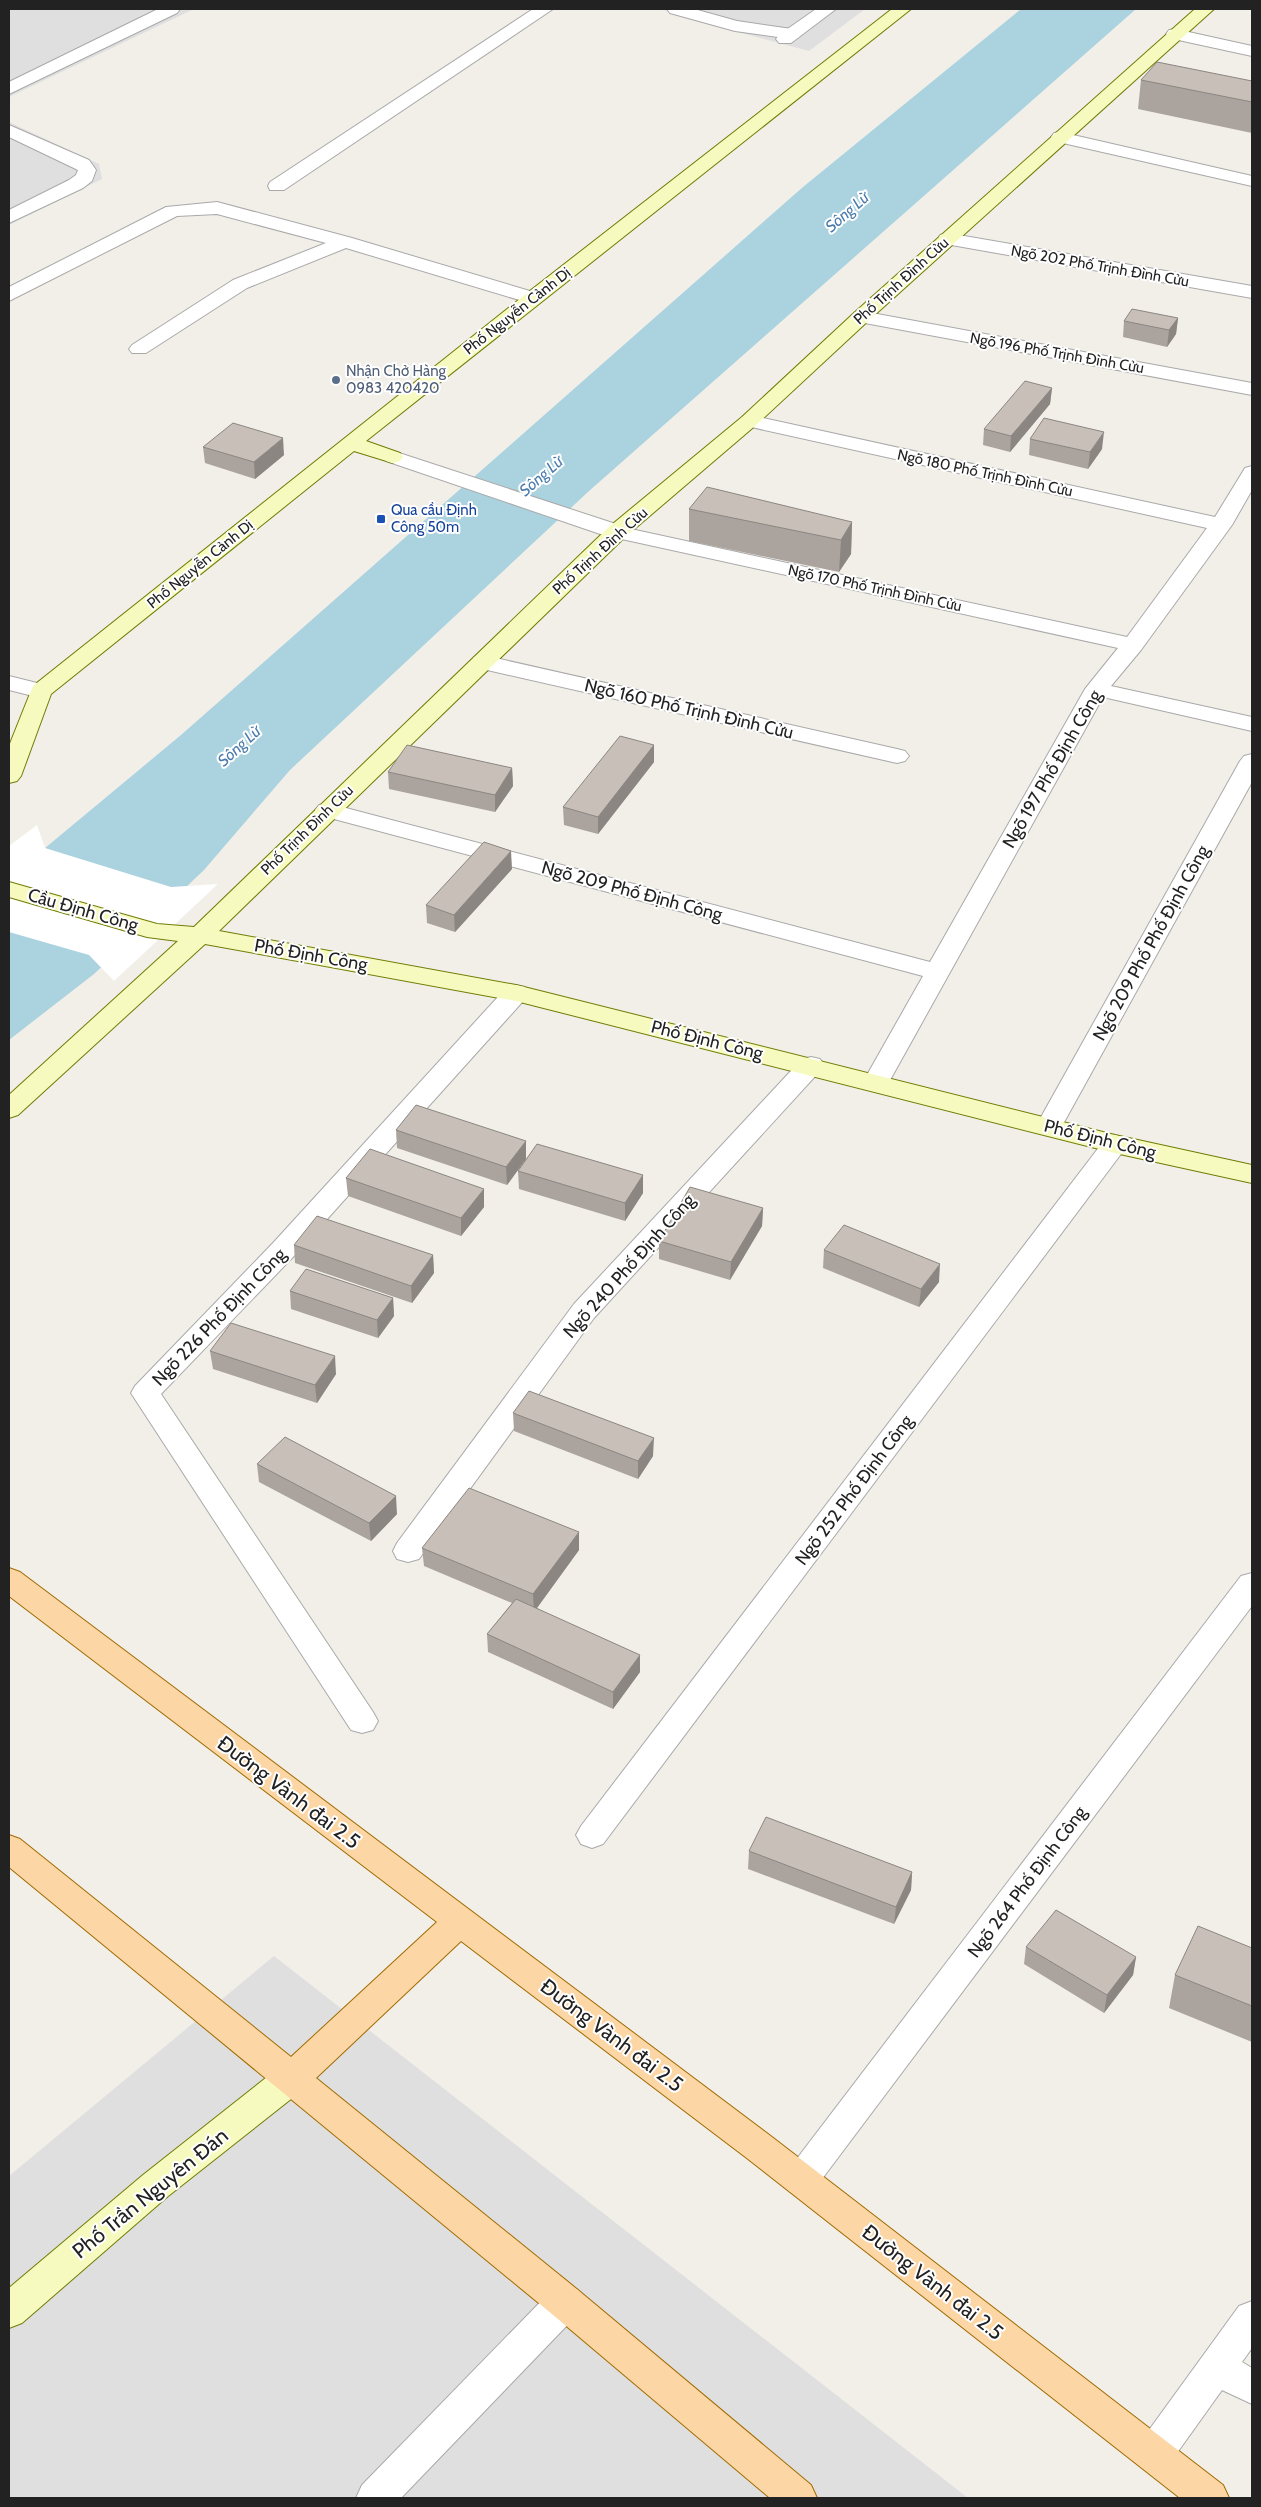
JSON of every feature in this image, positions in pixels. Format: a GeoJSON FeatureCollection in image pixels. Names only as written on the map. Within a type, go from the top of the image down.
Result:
{"type":"FeatureCollection","features":[{"type":"Feature","properties":{"kind":"main road","name":"Phố Nguyễn Cảnh Dị"},"geometry":{"type":"LineString","coordinates":[[41,691],[533,298],[902,9]]}},
{"type":"Feature","properties":{"kind":"main road","name":"Phố Trịnh Đình Cửu"},"geometry":{"type":"LineString","coordinates":[[9,1109],[200,935],[327,810],[617,532],[749,422],[861,317],[1205,9]]}},
{"type":"Feature","properties":{"kind":"main road"},"geometry":{"type":"LineString","coordinates":[[351,443],[393,457]]}},
{"type":"Feature","properties":{"kind":"main road"},"geometry":{"type":"LineString","coordinates":[[9,776],[41,691]]}},
{"type":"Feature","properties":{"kind":"main road","name":"Cầu Định Công"},"geometry":{"type":"LineString","coordinates":[[9,889],[156,932]]}},
{"type":"Feature","properties":{"kind":"main road","name":"Phố Định Công"},"geometry":{"type":"LineString","coordinates":[[156,932],[200,935],[516,993],[876,1082],[1115,1144],[1252,1174]]}},
{"type":"Feature","properties":{"kind":"main road","name":"Đường Vành đai 2.5"},"geometry":{"type":"LineString","coordinates":[[9,1580],[461,1920],[801,2180],[1210,2498]]}},
{"type":"Feature","properties":{"kind":"main road"},"geometry":{"type":"LineString","coordinates":[[9,1848],[293,2077],[798,2498]]}},
{"type":"Feature","properties":{"kind":"main road"},"geometry":{"type":"LineString","coordinates":[[293,2077],[461,1920]]}},
{"type":"Feature","properties":{"kind":"main road","name":"Phố Trần Nguyên Đán"},"geometry":{"type":"LineString","coordinates":[[9,2311],[155,2186],[293,2077]]}},
{"type":"Feature","properties":{"kind":"street"},"geometry":{"type":"LineString","coordinates":[[9,89],[171,9]]}},
{"type":"Feature","properties":{"kind":"street"},"geometry":{"type":"LineString","coordinates":[[277,186],[544,9]]}},
{"type":"Feature","properties":{"kind":"street"},"geometry":{"type":"LineString","coordinates":[[676,9],[735,26],[789,37],[827,9]]}},
{"type":"Feature","properties":{"kind":"street"},"geometry":{"type":"LineString","coordinates":[[1175,34],[1252,51]]}},
{"type":"Feature","properties":{"kind":"street"},"geometry":{"type":"LineString","coordinates":[[9,130],[83,164],[87,170],[85,177],[76,184],[9,217]]}},
{"type":"Feature","properties":{"kind":"street"},"geometry":{"type":"LineString","coordinates":[[1060,137],[1252,181]]}},
{"type":"Feature","properties":{"kind":"street"},"geometry":{"type":"LineString","coordinates":[[9,295],[173,211],[218,208],[346,242],[533,298]]}},
{"type":"Feature","properties":{"kind":"street","name":"Ngõ 202 Phố Trịnh Đình Cửu"},"geometry":{"type":"LineString","coordinates":[[947,240],[1252,292]]}},
{"type":"Feature","properties":{"kind":"street"},"geometry":{"type":"LineString","coordinates":[[139,349],[240,284],[346,242]]}},
{"type":"Feature","properties":{"kind":"street","name":"Ngõ 196 Phố Trịnh Đình Cửu"},"geometry":{"type":"LineString","coordinates":[[861,317],[1252,389]]}},
{"type":"Feature","properties":{"kind":"street","name":"Ngõ 180 Phố Trịnh Đình Cửu"},"geometry":{"type":"LineString","coordinates":[[749,422],[1221,525]]}},
{"type":"Feature","properties":{"kind":"street","name":"Ngõ 170 Phố Trịnh Đình Cửu"},"geometry":{"type":"LineString","coordinates":[[393,457],[617,532],[1134,645]]}},
{"type":"Feature","properties":{"kind":"street","name":"Ngõ 197 Phố Định Công"},"geometry":{"type":"LineString","coordinates":[[876,1082],[1096,689],[1134,645],[1175,585],[1221,525],[1252,472]]}},
{"type":"Feature","properties":{"kind":"street","name":"Ngõ 160 Phố Trịnh Đình Cửu"},"geometry":{"type":"LineString","coordinates":[[482,662],[897,756]]}},
{"type":"Feature","properties":{"kind":"street"},"geometry":{"type":"LineString","coordinates":[[9,683],[41,691]]}},
{"type":"Feature","properties":{"kind":"street"},"geometry":{"type":"LineString","coordinates":[[1096,689],[1252,724]]}},
{"type":"Feature","properties":{"kind":"street","name":"Ngõ 209 Phố Phố Định Công"},"geometry":{"type":"LineString","coordinates":[[1049,1126],[1252,761]]}},
{"type":"Feature","properties":{"kind":"street","name":"Ngõ 209 Phố Định Công"},"geometry":{"type":"LineString","coordinates":[[327,810],[937,972]]}},
{"type":"Feature","properties":{"kind":"street","name":"Ngõ 226 Phố Định Công"},"geometry":{"type":"LineString","coordinates":[[362,1721],[145,1393],[283,1250],[516,993]]}},
{"type":"Feature","properties":{"kind":"street","name":"Ngõ 240 Phố Định Công"},"geometry":{"type":"LineString","coordinates":[[408,1551],[584,1311],[811,1066]]}},
{"type":"Feature","properties":{"kind":"street","name":"Ngõ 252 Phố Định Công"},"geometry":{"type":"LineString","coordinates":[[592,1835],[1115,1144]]}},
{"type":"Feature","properties":{"kind":"street","name":"Ngõ 264 Phố Định Công"},"geometry":{"type":"LineString","coordinates":[[801,2180],[1252,1584]]}},
{"type":"Feature","properties":{"kind":"street"},"geometry":{"type":"LineString","coordinates":[[375,2498],[565,2302]]}},
{"type":"Feature","properties":{"kind":"street"},"geometry":{"type":"LineString","coordinates":[[1154,2454],[1218,2368],[1252,2318]]}},
{"type":"Feature","properties":{"kind":"street"},"geometry":{"type":"LineString","coordinates":[[1218,2368],[1252,2387]]}},
{"type":"Feature","properties":{"kind":"shaded area"},"geometry":{"type":"Polygon","coordinates":[[[9,9],[194,9],[9,97],[9,9]]]}},
{"type":"Feature","properties":{"kind":"shaded area"},"geometry":{"type":"Polygon","coordinates":[[[661,9],[865,9],[809,51],[700,22],[661,9]]]}},
{"type":"Feature","properties":{"kind":"shaded area"},"geometry":{"type":"Polygon","coordinates":[[[9,122],[99,164],[102,179],[9,225],[9,122]]]}},
{"type":"Feature","properties":{"kind":"shaded area"},"geometry":{"type":"Polygon","coordinates":[[[274,1956],[968,2498],[9,2498],[9,2176],[274,1956]]]}},
{"type":"Feature","properties":{"kind":"water","name":"Sông Lừ"},"geometry":{"type":"Polygon","coordinates":[[[1021,9],[1136,9],[589,491],[290,770],[204,870],[94,974],[9,1040],[9,878],[181,735],[803,187],[1021,9]]]}},
{"type":"Feature","properties":{"kind":"pier"},"geometry":{"type":"Polygon","coordinates":[[[37,825],[45,848],[171,887],[218,884],[114,981],[89,955],[9,932],[9,846],[37,825]]]}},
{"type":"Feature","properties":{"kind":"building"},"geometry":{"type":"Polygon","coordinates":[[[1157,62],[1252,81],[1252,102],[1141,80],[1157,62]]]}},
{"type":"Feature","properties":{"kind":"building"},"geometry":{"type":"Polygon","coordinates":[[[1132,309],[1178,318],[1169,330],[1124,321],[1132,309]]]}},
{"type":"Feature","properties":{"kind":"building"},"geometry":{"type":"Polygon","coordinates":[[[1025,381],[1052,388],[1011,436],[984,429],[1025,381]]]}},
{"type":"Feature","properties":{"kind":"building"},"geometry":{"type":"Polygon","coordinates":[[[1044,418],[1104,432],[1090,452],[1030,439],[1044,418]]]}},
{"type":"Feature","properties":{"kind":"building"},"geometry":{"type":"Polygon","coordinates":[[[233,423],[283,438],[254,462],[203,447],[233,423]]]}},
{"type":"Feature","properties":{"kind":"building"},"geometry":{"type":"Polygon","coordinates":[[[707,487],[852,522],[841,540],[689,509],[707,487]]]}},
{"type":"Feature","properties":{"kind":"building"},"geometry":{"type":"Polygon","coordinates":[[[620,736],[654,745],[598,817],[563,807],[620,736]]]}},
{"type":"Feature","properties":{"kind":"building"},"geometry":{"type":"Polygon","coordinates":[[[407,745],[512,768],[495,795],[388,772],[407,745]]]}},
{"type":"Feature","properties":{"kind":"building"},"geometry":{"type":"Polygon","coordinates":[[[484,842],[511,851],[454,915],[426,905],[484,842]]]}},
{"type":"Feature","properties":{"kind":"building"},"geometry":{"type":"Polygon","coordinates":[[[416,1105],[526,1141],[506,1167],[396,1130],[416,1105]]]}},
{"type":"Feature","properties":{"kind":"building"},"geometry":{"type":"Polygon","coordinates":[[[537,1144],[643,1175],[625,1203],[518,1171],[537,1144]]]}},
{"type":"Feature","properties":{"kind":"building"},"geometry":{"type":"Polygon","coordinates":[[[370,1149],[484,1189],[461,1218],[346,1178],[370,1149]]]}},
{"type":"Feature","properties":{"kind":"building"},"geometry":{"type":"Polygon","coordinates":[[[690,1187],[763,1208],[731,1262],[659,1241],[690,1187]]]}},
{"type":"Feature","properties":{"kind":"building"},"geometry":{"type":"Polygon","coordinates":[[[317,1216],[433,1255],[411,1286],[294,1245],[317,1216]]]}},
{"type":"Feature","properties":{"kind":"building"},"geometry":{"type":"Polygon","coordinates":[[[844,1225],[940,1264],[921,1289],[824,1250],[844,1225]]]}},
{"type":"Feature","properties":{"kind":"building"},"geometry":{"type":"Polygon","coordinates":[[[306,1269],[393,1298],[377,1320],[290,1291],[306,1269]]]}},
{"type":"Feature","properties":{"kind":"building"},"geometry":{"type":"Polygon","coordinates":[[[231,1323],[335,1356],[315,1385],[210,1351],[231,1323]]]}},
{"type":"Feature","properties":{"kind":"building"},"geometry":{"type":"Polygon","coordinates":[[[529,1391],[654,1438],[638,1461],[513,1413],[529,1391]]]}},
{"type":"Feature","properties":{"kind":"building"},"geometry":{"type":"Polygon","coordinates":[[[285,1437],[396,1496],[369,1523],[257,1464],[285,1437]]]}},
{"type":"Feature","properties":{"kind":"building"},"geometry":{"type":"Polygon","coordinates":[[[469,1488],[579,1532],[533,1594],[422,1548],[469,1488]]]}},
{"type":"Feature","properties":{"kind":"building"},"geometry":{"type":"Polygon","coordinates":[[[516,1599],[640,1655],[613,1692],[487,1634],[516,1599]]]}},
{"type":"Feature","properties":{"kind":"building"},"geometry":{"type":"Polygon","coordinates":[[[766,1817],[912,1872],[896,1907],[749,1851],[766,1817]]]}},
{"type":"Feature","properties":{"kind":"building"},"geometry":{"type":"Polygon","coordinates":[[[1056,1910],[1136,1957],[1107,1995],[1026,1947],[1056,1910]]]}},
{"type":"Feature","properties":{"kind":"building"},"geometry":{"type":"Polygon","coordinates":[[[1198,1926],[1252,1948],[1252,2006],[1175,1975],[1198,1926]]]}},
{"type":"Feature","properties":{"kind":"place","name":"Nhận Chở Hàng 0983 420420"},"geometry":{"type":"Point","coordinates":[336,380]}},
{"type":"Feature","properties":{"kind":"place","name":"Qua cầu Định Công 50m"},"geometry":{"type":"Point","coordinates":[381,519]}}]}
